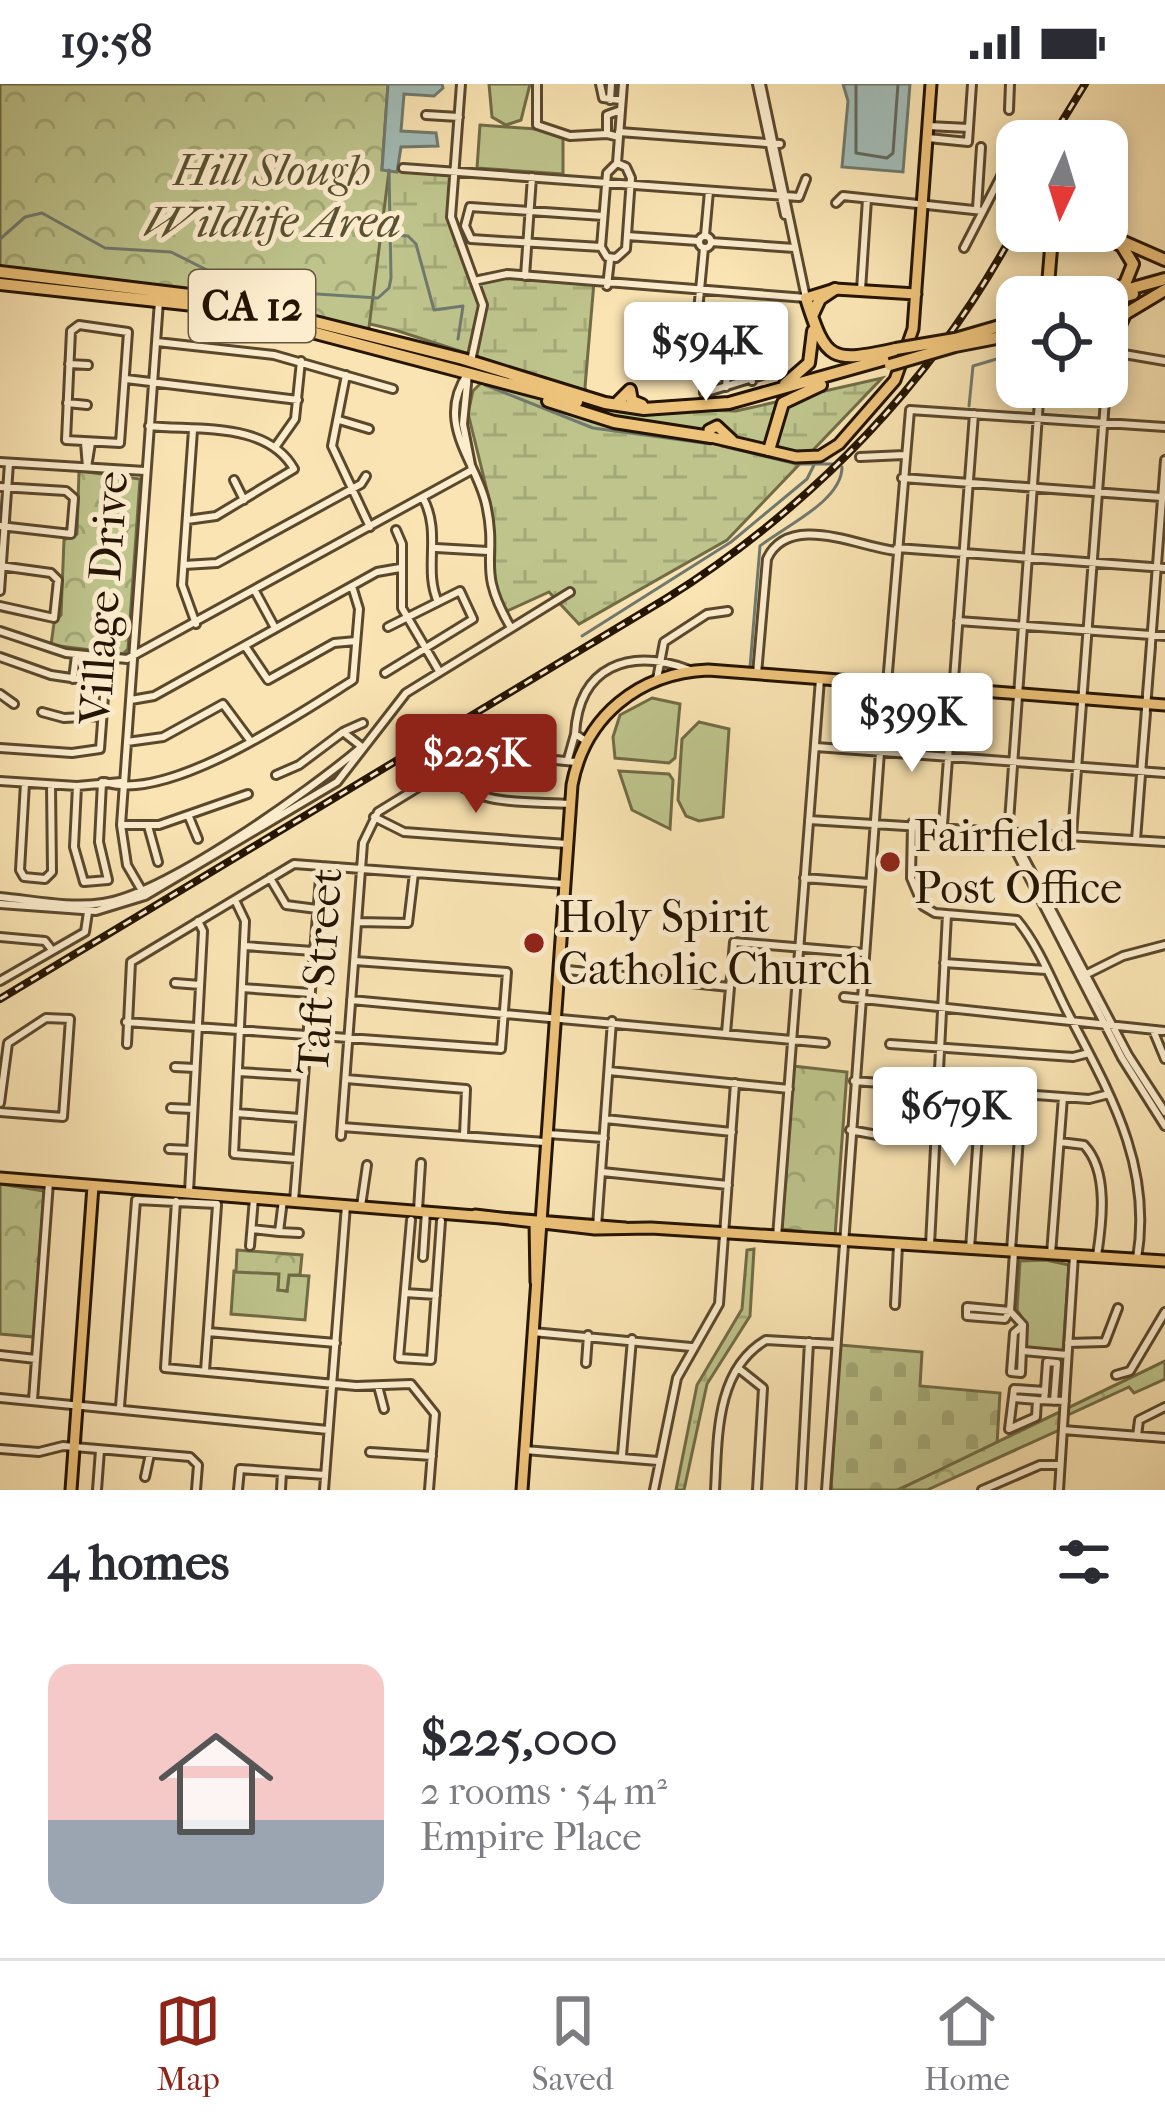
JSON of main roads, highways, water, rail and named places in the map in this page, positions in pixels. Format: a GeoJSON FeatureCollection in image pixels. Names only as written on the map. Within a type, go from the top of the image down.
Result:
{"type":"FeatureCollection","features":[{"type":"Feature","properties":{"kind":"highway"},"geometry":{"type":"LineString","coordinates":[[1128,243],[1165,260]]}},
{"type":"Feature","properties":{"kind":"highway","name":"CA 12"},"geometry":{"type":"LineString","coordinates":[[0,272],[200,295],[604,403],[651,408],[696,408],[751,398],[893,357]]}},
{"type":"Feature","properties":{"kind":"highway","name":"CA 12"},"geometry":{"type":"LineString","coordinates":[[0,284],[159,298],[250,315],[469,367],[512,385],[596,407],[669,416],[732,409],[821,385],[893,357]]}},
{"type":"Feature","properties":{"kind":"highway"},"geometry":{"type":"LineString","coordinates":[[1128,293],[1165,285]]}},
{"type":"Feature","properties":{"kind":"highway"},"geometry":{"type":"LineString","coordinates":[[1128,312],[1165,285]]}},
{"type":"Feature","properties":{"kind":"highway"},"geometry":{"type":"LineString","coordinates":[[751,398],[801,374],[811,357],[820,299],[835,289]]}},
{"type":"Feature","properties":{"kind":"highway"},"geometry":{"type":"LineString","coordinates":[[806,298],[822,346],[839,357],[893,357],[996,333]]}},
{"type":"Feature","properties":{"kind":"highway"},"geometry":{"type":"LineString","coordinates":[[512,385],[599,419],[711,436]]}},
{"type":"Feature","properties":{"kind":"highway"},"geometry":{"type":"LineString","coordinates":[[769,450],[783,404],[821,385]]}},
{"type":"Feature","properties":{"kind":"main road"},"geometry":{"type":"LineString","coordinates":[[711,436],[710,427],[717,426],[731,440],[815,458],[848,434],[896,380],[910,343],[916,293],[931,84]]}},
{"type":"Feature","properties":{"kind":"main road"},"geometry":{"type":"LineString","coordinates":[[806,298],[835,289],[916,293]]}},
{"type":"Feature","properties":{"kind":"main road"},"geometry":{"type":"LineString","coordinates":[[522,1490],[572,761],[613,706],[657,679],[693,671],[1165,705]]}},
{"type":"Feature","properties":{"kind":"main road"},"geometry":{"type":"LineString","coordinates":[[0,1178],[189,1193],[218,1200],[254,1198],[418,1214],[1165,1261]]}},
{"type":"Feature","properties":{"kind":"main road"},"geometry":{"type":"LineString","coordinates":[[71,1490],[93,1186]]}},
{"type":"Feature","properties":{"kind":"water"},"geometry":{"type":"Polygon","coordinates":[[[388,84],[442,84],[443,88],[434,96],[404,94],[401,131],[436,133],[438,146],[401,147],[397,172],[382,170],[388,84]]]}},
{"type":"Feature","properties":{"kind":"water"},"geometry":{"type":"Polygon","coordinates":[[[843,84],[910,84],[903,172],[842,167],[848,101],[843,84]]]}},
{"type":"Feature","properties":{"kind":"waterway"},"geometry":{"type":"LineString","coordinates":[[0,239],[25,217],[42,213],[105,248],[171,252],[213,273],[302,293],[378,298],[389,288],[391,278],[389,170]]}},
{"type":"Feature","properties":{"kind":"waterway"},"geometry":{"type":"LineString","coordinates":[[390,235],[408,236],[416,244],[434,310],[463,306],[458,339]]}},
{"type":"Feature","properties":{"kind":"waterway"},"geometry":{"type":"LineString","coordinates":[[969,406],[973,366],[996,359]]}},
{"type":"Feature","properties":{"kind":"waterway"},"geometry":{"type":"LineString","coordinates":[[485,385],[593,428],[711,444]]}},
{"type":"Feature","properties":{"kind":"waterway"},"geometry":{"type":"LineString","coordinates":[[722,446],[797,464],[837,464]]}},
{"type":"Feature","properties":{"kind":"waterway"},"geometry":{"type":"LineString","coordinates":[[582,636],[731,542],[807,479],[814,465]]}},
{"type":"Feature","properties":{"kind":"waterway"},"geometry":{"type":"LineString","coordinates":[[750,667],[760,546],[823,502],[840,479],[842,467]]}},
{"type":"Feature","properties":{"kind":"railway"},"geometry":{"type":"LineString","coordinates":[[1063,120],[1085,84]]}},
{"type":"Feature","properties":{"kind":"railway"},"geometry":{"type":"LineString","coordinates":[[0,999],[721,562],[772,523],[866,435],[948,336],[1002,252]]}},
{"type":"Feature","properties":{"kind":"place","name":"Fairfield Post Office"},"geometry":{"type":"Point","coordinates":[890,862]}},
{"type":"Feature","properties":{"kind":"place","name":"Holy Spirit Catholic Church"},"geometry":{"type":"Point","coordinates":[534,943]}},
{"type":"Feature","properties":{"kind":"park label","name":"Hill Slough Wildlife Area"},"geometry":{"type":"Point","coordinates":[272,196]}}]}
